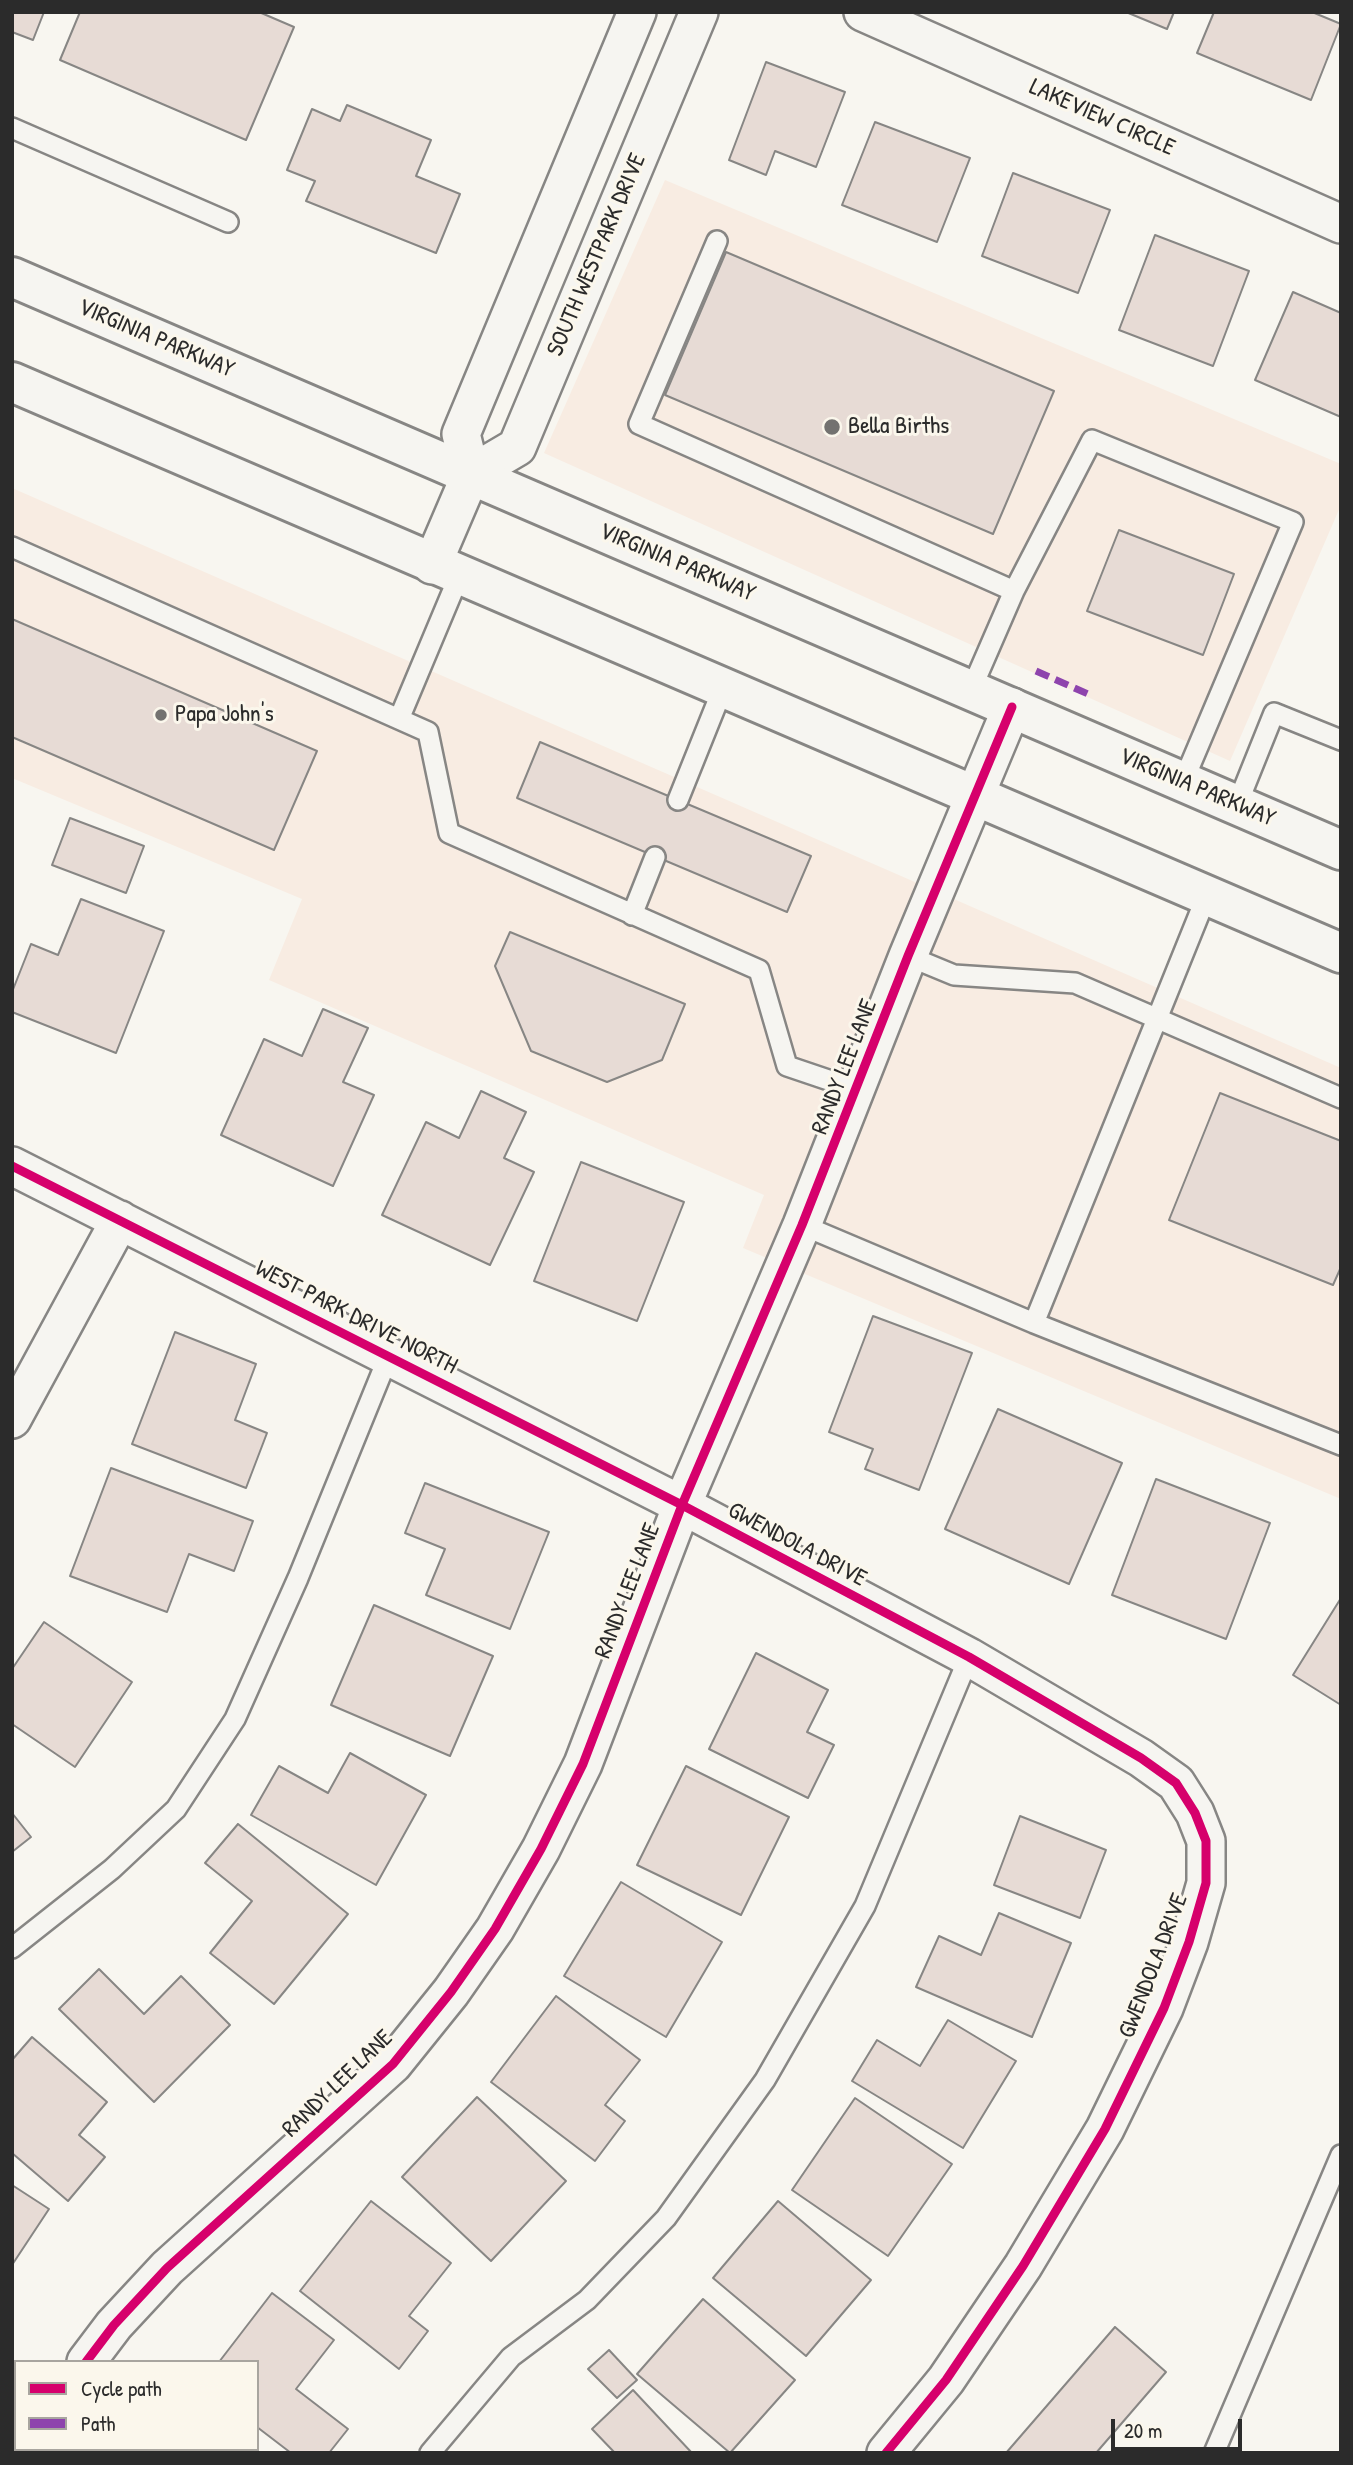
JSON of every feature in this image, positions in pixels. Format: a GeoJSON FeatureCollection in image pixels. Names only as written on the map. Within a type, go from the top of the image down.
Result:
{"type":"FeatureCollection","features":[{"type":"Feature","properties":{"kind":"main road","name":"VIRGINIA PARKWAY"},"geometry":{"type":"LineString","coordinates":[[12,277],[1341,849]]}},
{"type":"Feature","properties":{"kind":"main road"},"geometry":{"type":"LineString","coordinates":[[12,382],[1341,953]]}},
{"type":"Feature","properties":{"kind":"street"},"geometry":{"type":"LineString","coordinates":[[445,570],[471,474],[461,434],[637,12]]}},
{"type":"Feature","properties":{"kind":"street","name":"SOUTH WESTPARK DRIVE"},"geometry":{"type":"LineString","coordinates":[[471,474],[517,447],[699,12]]}},
{"type":"Feature","properties":{"kind":"street","name":"LAKEVIEW CIRCLE"},"geometry":{"type":"LineString","coordinates":[[863,12],[1341,224]]}},
{"type":"Feature","properties":{"kind":"street","name":"RANDY LEE LANE"},"geometry":{"type":"LineString","coordinates":[[88,2360],[114,2325],[167,2268],[393,2064],[459,1981],[495,1929],[541,1849],[583,1765],[682,1505],[858,1090],[908,956],[1012,708]]}},
{"type":"Feature","properties":{"kind":"street","name":"WEST PARK DRIVE NORTH"},"geometry":{"type":"LineString","coordinates":[[12,1166],[682,1505]]}},
{"type":"Feature","properties":{"kind":"street"},"geometry":{"type":"LineString","coordinates":[[12,1419],[120,1220]]}},
{"type":"Feature","properties":{"kind":"street","name":"GWENDOLA DRIVE"},"geometry":{"type":"LineString","coordinates":[[682,1505],[969,1657],[1141,1758],[1176,1783],[1195,1812],[1206,1841],[1206,1883],[1189,1942],[1164,2008],[1105,2129],[1023,2266],[946,2380],[886,2453]]}},
{"type":"Feature","properties":{"kind":"lane"},"geometry":{"type":"LineString","coordinates":[[12,128],[228,222]]}},
{"type":"Feature","properties":{"kind":"lane"},"geometry":{"type":"LineString","coordinates":[[717,241],[639,424],[1014,592]]}},
{"type":"Feature","properties":{"kind":"lane"},"geometry":{"type":"LineString","coordinates":[[971,690],[1014,592],[1092,440],[1293,522],[1183,782]]}},
{"type":"Feature","properties":{"kind":"lane"},"geometry":{"type":"LineString","coordinates":[[12,547],[428,732],[449,833],[759,970],[787,1066],[858,1090]]}},
{"type":"Feature","properties":{"kind":"lane"},"geometry":{"type":"LineString","coordinates":[[399,719],[445,570]]}},
{"type":"Feature","properties":{"kind":"lane"},"geometry":{"type":"LineString","coordinates":[[678,800],[723,688]]}},
{"type":"Feature","properties":{"kind":"lane"},"geometry":{"type":"LineString","coordinates":[[1237,805],[1274,713],[1341,740]]}},
{"type":"Feature","properties":{"kind":"lane"},"geometry":{"type":"LineString","coordinates":[[632,915],[655,857]]}},
{"type":"Feature","properties":{"kind":"lane"},"geometry":{"type":"LineString","coordinates":[[1034,1323],[1207,895]]}},
{"type":"Feature","properties":{"kind":"lane"},"geometry":{"type":"LineString","coordinates":[[908,956],[954,975],[1075,983],[1341,1098]]}},
{"type":"Feature","properties":{"kind":"lane"},"geometry":{"type":"LineString","coordinates":[[802,1225],[1034,1323],[1341,1445]]}},
{"type":"Feature","properties":{"kind":"lane"},"geometry":{"type":"LineString","coordinates":[[12,1948],[112,1868],[176,1808],[235,1719],[298,1578],[388,1355]]}},
{"type":"Feature","properties":{"kind":"lane"},"geometry":{"type":"LineString","coordinates":[[430,2453],[511,2357],[587,2300],[666,2218],[765,2080],[865,1906],[969,1657]]}},
{"type":"Feature","properties":{"kind":"lane"},"geometry":{"type":"LineString","coordinates":[[1213,2453],[1341,2155]]}},
{"type":"Feature","properties":{"kind":"shaded area"},"geometry":{"type":"Polygon","coordinates":[[[665,180],[1341,464],[1341,505],[1230,761],[544,453],[665,180]]]}},
{"type":"Feature","properties":{"kind":"shaded area"},"geometry":{"type":"Polygon","coordinates":[[[12,488],[1341,1068],[1341,1499],[743,1248],[764,1195],[269,980],[302,899],[12,778],[12,488]]]}},
{"type":"Feature","properties":{"kind":"building"},"geometry":{"type":"Polygon","coordinates":[[[12,12],[44,12],[33,40],[12,32],[12,12]]]}},
{"type":"Feature","properties":{"kind":"building"},"geometry":{"type":"Polygon","coordinates":[[[80,12],[259,12],[294,27],[246,140],[60,60],[80,12]]]}},
{"type":"Feature","properties":{"kind":"building"},"geometry":{"type":"Polygon","coordinates":[[[1126,12],[1174,12],[1167,29],[1126,12]]]}},
{"type":"Feature","properties":{"kind":"building"},"geometry":{"type":"Polygon","coordinates":[[[1214,12],[1312,12],[1341,24],[1311,100],[1197,53],[1214,12]]]}},
{"type":"Feature","properties":{"kind":"building"},"geometry":{"type":"Polygon","coordinates":[[[766,62],[845,92],[816,167],[775,151],[766,175],[729,160],[766,62]]]}},
{"type":"Feature","properties":{"kind":"building"},"geometry":{"type":"Polygon","coordinates":[[[347,105],[431,140],[416,176],[460,194],[436,253],[306,201],[315,181],[287,170],[312,109],[340,121],[347,105]]]}},
{"type":"Feature","properties":{"kind":"building"},"geometry":{"type":"Polygon","coordinates":[[[875,122],[970,158],[937,242],[842,205],[875,122]]]}},
{"type":"Feature","properties":{"kind":"building"},"geometry":{"type":"Polygon","coordinates":[[[1013,173],[1110,210],[1078,293],[982,256],[1013,173]]]}},
{"type":"Feature","properties":{"kind":"building"},"geometry":{"type":"Polygon","coordinates":[[[1155,235],[1249,271],[1213,366],[1119,330],[1155,235]]]}},
{"type":"Feature","properties":{"kind":"building"},"geometry":{"type":"Polygon","coordinates":[[[726,252],[1054,391],[993,534],[665,395],[726,252]]]}},
{"type":"Feature","properties":{"kind":"building"},"geometry":{"type":"Polygon","coordinates":[[[1293,292],[1341,313],[1341,417],[1255,380],[1293,292]]]}},
{"type":"Feature","properties":{"kind":"building"},"geometry":{"type":"Polygon","coordinates":[[[1119,530],[1234,574],[1203,655],[1087,611],[1119,530]]]}},
{"type":"Feature","properties":{"kind":"building"},"geometry":{"type":"Polygon","coordinates":[[[12,619],[317,751],[274,850],[12,737],[12,619]]]}},
{"type":"Feature","properties":{"kind":"building"},"geometry":{"type":"Polygon","coordinates":[[[540,742],[811,856],[787,912],[517,798],[540,742]]]}},
{"type":"Feature","properties":{"kind":"building"},"geometry":{"type":"Polygon","coordinates":[[[70,818],[144,846],[126,893],[52,865],[70,818]]]}},
{"type":"Feature","properties":{"kind":"building"},"geometry":{"type":"Polygon","coordinates":[[[81,899],[164,931],[116,1053],[12,1012],[12,992],[31,944],[58,955],[81,899]]]}},
{"type":"Feature","properties":{"kind":"building"},"geometry":{"type":"Polygon","coordinates":[[[510,932],[685,1004],[662,1060],[607,1082],[531,1051],[495,966],[510,932]]]}},
{"type":"Feature","properties":{"kind":"building"},"geometry":{"type":"Polygon","coordinates":[[[323,1009],[368,1028],[343,1082],[374,1095],[333,1186],[221,1135],[264,1039],[302,1056],[323,1009]]]}},
{"type":"Feature","properties":{"kind":"building"},"geometry":{"type":"Polygon","coordinates":[[[481,1091],[526,1112],[504,1158],[534,1172],[490,1265],[382,1215],[426,1122],[459,1138],[481,1091]]]}},
{"type":"Feature","properties":{"kind":"building"},"geometry":{"type":"Polygon","coordinates":[[[1220,1093],[1341,1141],[1341,1267],[1333,1285],[1169,1220],[1220,1093]]]}},
{"type":"Feature","properties":{"kind":"building"},"geometry":{"type":"Polygon","coordinates":[[[581,1162],[684,1202],[637,1321],[534,1281],[581,1162]]]}},
{"type":"Feature","properties":{"kind":"building"},"geometry":{"type":"Polygon","coordinates":[[[873,1316],[972,1353],[919,1490],[865,1469],[873,1449],[829,1432],[873,1316]]]}},
{"type":"Feature","properties":{"kind":"building"},"geometry":{"type":"Polygon","coordinates":[[[175,1332],[256,1364],[235,1420],[267,1433],[246,1488],[132,1444],[175,1332]]]}},
{"type":"Feature","properties":{"kind":"building"},"geometry":{"type":"Polygon","coordinates":[[[998,1409],[1122,1463],[1069,1584],[945,1529],[998,1409]]]}},
{"type":"Feature","properties":{"kind":"building"},"geometry":{"type":"Polygon","coordinates":[[[111,1468],[253,1521],[234,1571],[189,1554],[167,1612],[70,1576],[111,1468]]]}},
{"type":"Feature","properties":{"kind":"building"},"geometry":{"type":"Polygon","coordinates":[[[1156,1479],[1270,1523],[1226,1639],[1112,1595],[1156,1479]]]}},
{"type":"Feature","properties":{"kind":"building"},"geometry":{"type":"Polygon","coordinates":[[[425,1483],[549,1532],[510,1629],[426,1595],[445,1549],[405,1533],[425,1483]]]}},
{"type":"Feature","properties":{"kind":"building"},"geometry":{"type":"Polygon","coordinates":[[[1341,1598],[1341,1705],[1293,1675],[1341,1598]]]}},
{"type":"Feature","properties":{"kind":"building"},"geometry":{"type":"Polygon","coordinates":[[[374,1605],[493,1656],[450,1756],[331,1705],[374,1605]]]}},
{"type":"Feature","properties":{"kind":"building"},"geometry":{"type":"Polygon","coordinates":[[[44,1622],[132,1682],[75,1767],[12,1724],[12,1669],[44,1622]]]}},
{"type":"Feature","properties":{"kind":"building"},"geometry":{"type":"Polygon","coordinates":[[[756,1653],[828,1690],[807,1732],[834,1745],[808,1798],[709,1749],[756,1653]]]}},
{"type":"Feature","properties":{"kind":"building"},"geometry":{"type":"Polygon","coordinates":[[[350,1753],[426,1795],[376,1885],[251,1815],[279,1766],[328,1793],[350,1753]]]}},
{"type":"Feature","properties":{"kind":"building"},"geometry":{"type":"Polygon","coordinates":[[[686,1766],[789,1817],[741,1915],[637,1865],[686,1766]]]}},
{"type":"Feature","properties":{"kind":"building"},"geometry":{"type":"Polygon","coordinates":[[[12,1813],[31,1837],[12,1852],[12,1813]]]}},
{"type":"Feature","properties":{"kind":"building"},"geometry":{"type":"Polygon","coordinates":[[[1020,1816],[1106,1850],[1080,1918],[994,1885],[1020,1816]]]}},
{"type":"Feature","properties":{"kind":"building"},"geometry":{"type":"Polygon","coordinates":[[[238,1824],[348,1914],[274,2004],[210,1953],[252,1901],[205,1863],[238,1824]]]}},
{"type":"Feature","properties":{"kind":"building"},"geometry":{"type":"Polygon","coordinates":[[[621,1882],[722,1942],[666,2037],[564,1976],[621,1882]]]}},
{"type":"Feature","properties":{"kind":"building"},"geometry":{"type":"Polygon","coordinates":[[[999,1913],[1071,1943],[1032,2037],[916,1987],[939,1936],[981,1955],[999,1913]]]}},
{"type":"Feature","properties":{"kind":"building"},"geometry":{"type":"Polygon","coordinates":[[[99,1969],[144,2014],[181,1976],[230,2025],[154,2102],[59,2009],[99,1969]]]}},
{"type":"Feature","properties":{"kind":"building"},"geometry":{"type":"Polygon","coordinates":[[[556,1996],[640,2060],[605,2105],[625,2121],[595,2161],[491,2082],[556,1996]]]}},
{"type":"Feature","properties":{"kind":"building"},"geometry":{"type":"Polygon","coordinates":[[[948,2020],[1016,2061],[963,2148],[852,2081],[877,2040],[920,2066],[948,2020]]]}},
{"type":"Feature","properties":{"kind":"building"},"geometry":{"type":"Polygon","coordinates":[[[32,2037],[107,2102],[79,2135],[105,2157],[68,2201],[12,2153],[12,2060],[32,2037]]]}},
{"type":"Feature","properties":{"kind":"building"},"geometry":{"type":"Polygon","coordinates":[[[477,2097],[566,2181],[491,2261],[402,2177],[477,2097]]]}},
{"type":"Feature","properties":{"kind":"building"},"geometry":{"type":"Polygon","coordinates":[[[855,2098],[952,2164],[888,2256],[792,2190],[855,2098]]]}},
{"type":"Feature","properties":{"kind":"building"},"geometry":{"type":"Polygon","coordinates":[[[12,2185],[49,2209],[12,2265],[12,2185]]]}},
{"type":"Feature","properties":{"kind":"building"},"geometry":{"type":"Polygon","coordinates":[[[371,2201],[451,2263],[409,2316],[428,2331],[399,2369],[300,2291],[371,2201]]]}},
{"type":"Feature","properties":{"kind":"building"},"geometry":{"type":"Polygon","coordinates":[[[778,2201],[871,2280],[806,2356],[713,2278],[778,2201]]]}},
{"type":"Feature","properties":{"kind":"building"},"geometry":{"type":"Polygon","coordinates":[[[272,2293],[334,2340],[296,2389],[348,2429],[329,2453],[291,2453],[259,2429],[259,2360],[221,2360],[272,2293]]]}},
{"type":"Feature","properties":{"kind":"building"},"geometry":{"type":"Polygon","coordinates":[[[703,2299],[795,2380],[730,2453],[637,2374],[703,2299]]]}},
{"type":"Feature","properties":{"kind":"building"},"geometry":{"type":"Polygon","coordinates":[[[1115,2327],[1166,2372],[1096,2453],[1006,2453],[1115,2327]]]}},
{"type":"Feature","properties":{"kind":"building"},"geometry":{"type":"Polygon","coordinates":[[[609,2350],[637,2380],[617,2398],[588,2369],[609,2350]]]}},
{"type":"Feature","properties":{"kind":"building"},"geometry":{"type":"Polygon","coordinates":[[[633,2390],[692,2453],[615,2453],[592,2429],[633,2390]]]}},
{"type":"Feature","properties":{"kind":"building"},"geometry":{"type":"Polygon","coordinates":[[[149,2451],[243,2451],[242,2453],[148,2453],[149,2451]]]}},
{"type":"Feature","properties":{"kind":"marked path"},"geometry":{"type":"LineString","coordinates":[[1036,671],[1088,694]]}},
{"type":"Feature","properties":{"kind":"cycle path"},"geometry":{"type":"LineString","coordinates":[[88,2360],[114,2325],[167,2268],[393,2064],[451,1992],[495,1929],[541,1849],[583,1764],[682,1505],[802,1225],[908,956],[1012,707]]}},
{"type":"Feature","properties":{"kind":"cycle path"},"geometry":{"type":"LineString","coordinates":[[12,1166],[682,1505],[969,1657],[1141,1758],[1176,1783],[1195,1813],[1206,1841],[1206,1883],[1189,1942],[1164,2008],[1105,2129],[1023,2266],[946,2380],[886,2453]]}},
{"type":"Feature","properties":{"kind":"place","name":"Bella Births"},"geometry":{"type":"Point","coordinates":[832,427]}},
{"type":"Feature","properties":{"kind":"place","name":"Papa John's"},"geometry":{"type":"Point","coordinates":[161,715]}}]}
